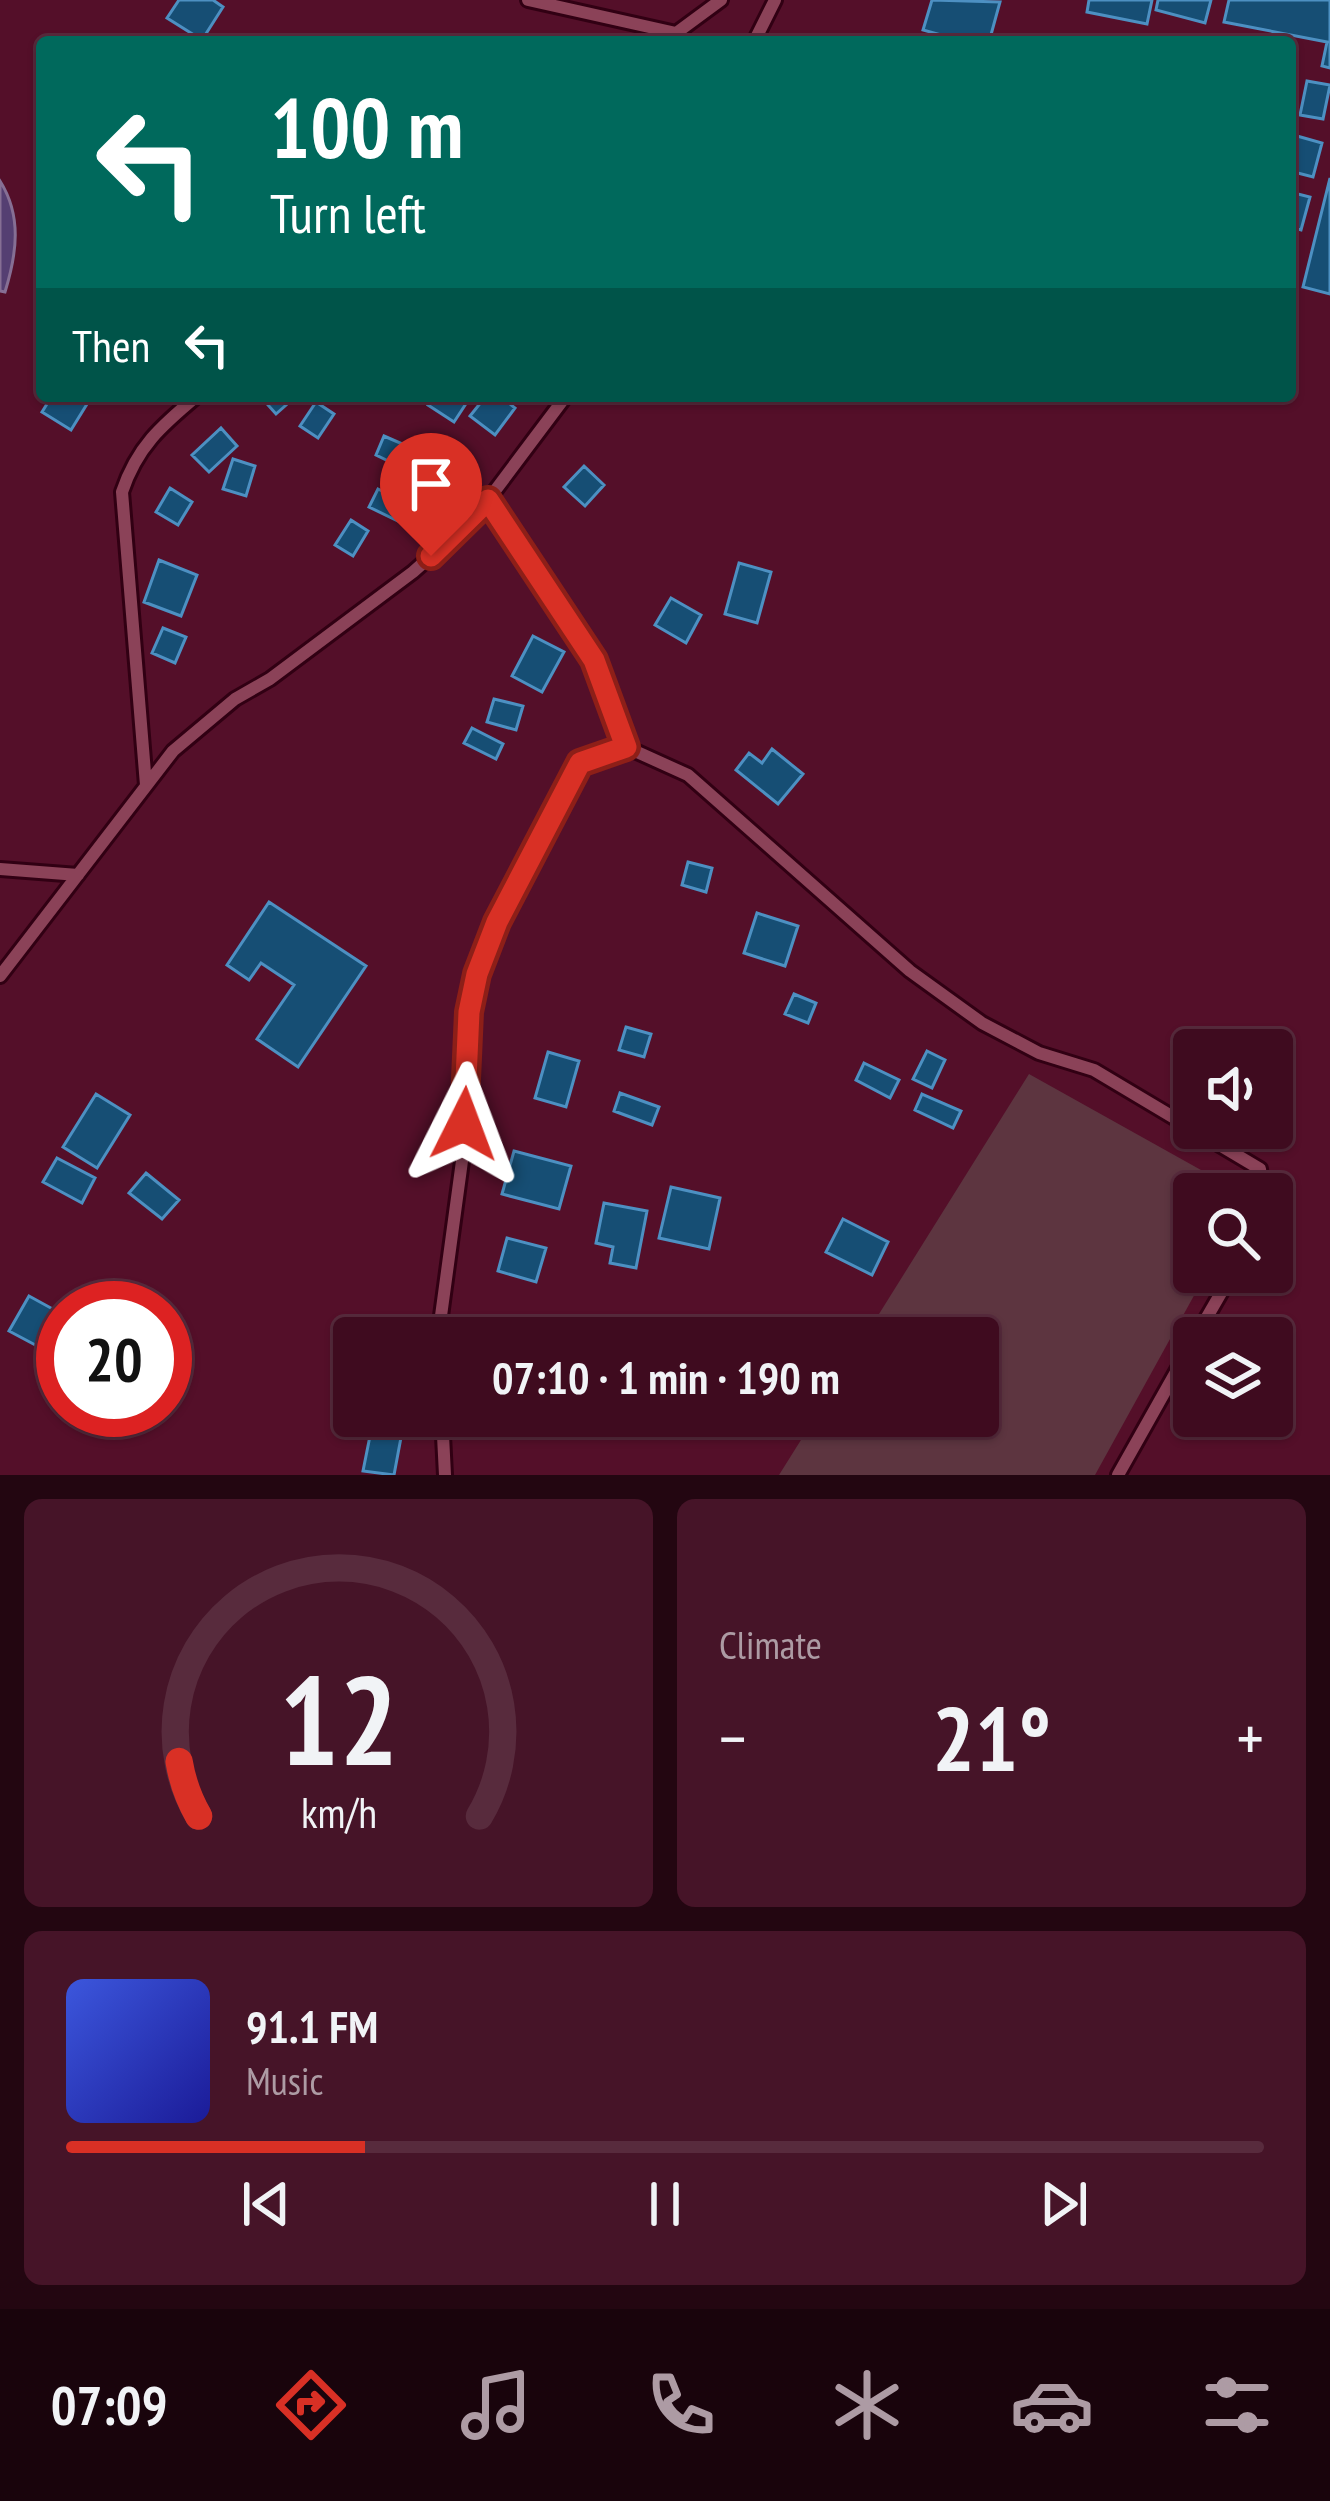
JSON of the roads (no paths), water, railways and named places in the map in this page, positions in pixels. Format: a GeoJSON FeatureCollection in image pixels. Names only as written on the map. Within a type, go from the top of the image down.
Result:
{"type":"FeatureCollection","features":[{"type":"Feature","properties":{"kind":"lane"},"geometry":{"type":"LineString","coordinates":[[528,0],[663,36]]}},
{"type":"Feature","properties":{"kind":"lane"},"geometry":{"type":"LineString","coordinates":[[673,36],[721,0]]}},
{"type":"Feature","properties":{"kind":"lane"},"geometry":{"type":"LineString","coordinates":[[757,36],[775,0]]}},
{"type":"Feature","properties":{"kind":"lane"},"geometry":{"type":"LineString","coordinates":[[146,786],[122,492],[140,450],[189,402]]}},
{"type":"Feature","properties":{"kind":"lane"},"geometry":{"type":"LineString","coordinates":[[0,976],[173,751],[235,699],[270,679],[413,572],[488,500],[562,402]]}},
{"type":"Feature","properties":{"kind":"lane"},"geometry":{"type":"LineString","coordinates":[[488,500],[594,660],[626,747]]}},
{"type":"Feature","properties":{"kind":"lane"},"geometry":{"type":"LineString","coordinates":[[441,1317],[461,1161],[469,1012],[477,974],[497,922],[580,763],[626,747],[688,775],[910,971],[982,1023],[1039,1053],[1094,1070],[1261,1173]]}},
{"type":"Feature","properties":{"kind":"lane"},"geometry":{"type":"LineString","coordinates":[[0,869],[78,875]]}},
{"type":"Feature","properties":{"kind":"lane"},"geometry":{"type":"LineString","coordinates":[[1118,1475],[1173,1378]]}},
{"type":"Feature","properties":{"kind":"lane"},"geometry":{"type":"LineString","coordinates":[[443,1437],[445,1475]]}}]}
